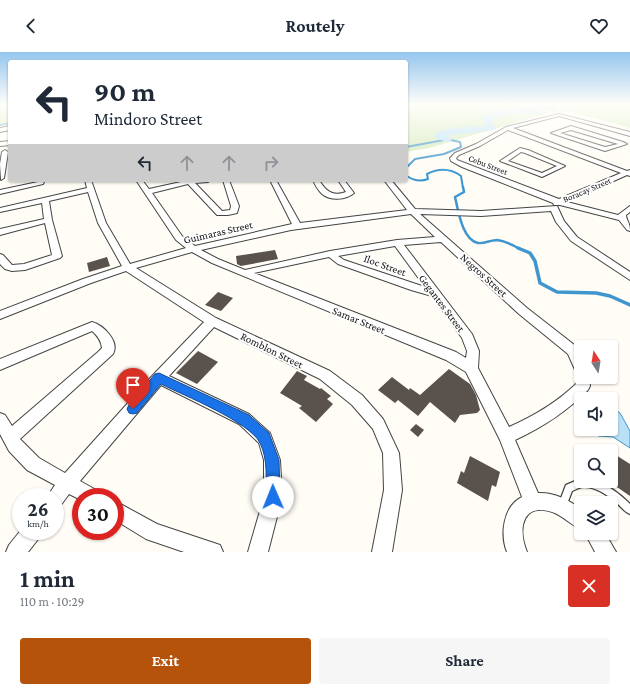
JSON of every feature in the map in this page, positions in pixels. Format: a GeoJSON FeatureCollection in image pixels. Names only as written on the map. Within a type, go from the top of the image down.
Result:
{"type":"FeatureCollection","features":[{"type":"Feature","properties":{"kind":"street","name":"Cebu Street"},"geometry":{"type":"LineString","coordinates":[[605,127],[630,134]]}},
{"type":"Feature","properties":{"kind":"street","name":"Cebu Street"},"geometry":{"type":"LineString","coordinates":[[508,128],[478,146],[457,154],[453,158],[454,161],[556,205]]}},
{"type":"Feature","properties":{"kind":"street"},"geometry":{"type":"LineString","coordinates":[[508,128],[629,173]]}},
{"type":"Feature","properties":{"kind":"street"},"geometry":{"type":"LineString","coordinates":[[537,155],[562,166],[542,175],[503,161],[522,150],[537,155],[588,144],[609,149],[624,144],[571,128],[554,133],[588,144]]}},
{"type":"Feature","properties":{"kind":"street"},"geometry":{"type":"LineString","coordinates":[[0,178],[1,165],[5,152]]}},
{"type":"Feature","properties":{"kind":"street","name":"Boracay Street"},"geometry":{"type":"LineString","coordinates":[[629,173],[556,205],[560,222],[574,239],[630,277]]}},
{"type":"Feature","properties":{"kind":"street"},"geometry":{"type":"LineString","coordinates":[[0,192],[41,182]]}},
{"type":"Feature","properties":{"kind":"street","name":"Samar Street"},"geometry":{"type":"LineString","coordinates":[[140,182],[179,238],[193,249],[244,273],[451,356],[471,368]]}},
{"type":"Feature","properties":{"kind":"street"},"geometry":{"type":"LineString","coordinates":[[147,192],[190,182],[220,213],[228,213],[234,211],[235,206],[227,182]]}},
{"type":"Feature","properties":{"kind":"street"},"geometry":{"type":"LineString","coordinates":[[274,182],[296,226]]}},
{"type":"Feature","properties":{"kind":"street"},"geometry":{"type":"LineString","coordinates":[[317,182],[330,197],[343,196],[350,193],[342,182]]}},
{"type":"Feature","properties":{"kind":"street","name":"Negros Street"},"geometry":{"type":"LineString","coordinates":[[389,182],[413,212],[523,311],[574,353]]}},
{"type":"Feature","properties":{"kind":"street"},"geometry":{"type":"LineString","coordinates":[[0,210],[45,200],[89,184]]}},
{"type":"Feature","properties":{"kind":"street","name":"Romblon Street"},"geometry":{"type":"LineString","coordinates":[[89,184],[102,223],[128,268],[212,321],[325,375],[357,400],[378,424],[391,453],[393,490],[382,552]]}},
{"type":"Feature","properties":{"kind":"street"},"geometry":{"type":"LineString","coordinates":[[0,257],[8,267],[12,268],[25,266],[57,256],[48,220],[45,200]]}},
{"type":"Feature","properties":{"kind":"street"},"geometry":{"type":"LineString","coordinates":[[556,205],[622,218],[630,228]]}},
{"type":"Feature","properties":{"kind":"street","name":"Guimaras Street"},"geometry":{"type":"LineString","coordinates":[[0,315],[86,282],[128,268],[193,249],[296,226],[360,217],[413,212],[472,213],[556,205]]}},
{"type":"Feature","properties":{"kind":"street"},"geometry":{"type":"LineString","coordinates":[[622,218],[622,214],[630,208]]}},
{"type":"Feature","properties":{"kind":"street"},"geometry":{"type":"LineString","coordinates":[[0,232],[48,220]]}},
{"type":"Feature","properties":{"kind":"street"},"geometry":{"type":"LineString","coordinates":[[244,273],[280,263],[330,254],[397,243],[444,239]]}},
{"type":"Feature","properties":{"kind":"street","name":"Gegantes Street"},"geometry":{"type":"LineString","coordinates":[[397,243],[468,337],[473,351],[471,368]]}},
{"type":"Feature","properties":{"kind":"street","name":"Iloc Street"},"geometry":{"type":"LineString","coordinates":[[330,254],[340,262],[415,288],[435,293]]}},
{"type":"Feature","properties":{"kind":"street"},"geometry":{"type":"LineString","coordinates":[[63,488],[159,378],[212,321]]}},
{"type":"Feature","properties":{"kind":"street"},"geometry":{"type":"LineString","coordinates":[[0,365],[92,326],[98,329],[108,343],[109,350],[103,356],[10,438]]}},
{"type":"Feature","properties":{"kind":"street"},"geometry":{"type":"LineString","coordinates":[[471,368],[506,436],[533,502]]}},
{"type":"Feature","properties":{"kind":"street"},"geometry":{"type":"LineString","coordinates":[[159,378],[244,419],[265,438],[272,460],[273,497],[258,552]]}},
{"type":"Feature","properties":{"kind":"street"},"geometry":{"type":"LineString","coordinates":[[506,436],[542,420],[566,403],[583,386],[583,384]]}},
{"type":"Feature","properties":{"kind":"street"},"geometry":{"type":"LineString","coordinates":[[0,420],[10,438],[33,464],[76,488]]}},
{"type":"Feature","properties":{"kind":"street"},"geometry":{"type":"LineString","coordinates":[[517,552],[512,530],[515,516],[522,507],[533,502],[547,502],[562,507],[574,515]]}},
{"type":"Feature","properties":{"kind":"street"},"geometry":{"type":"LineString","coordinates":[[124,515],[153,532],[213,552]]}},
{"type":"Feature","properties":{"kind":"street"},"geometry":{"type":"LineString","coordinates":[[16,552],[25,540]]}},
{"type":"Feature","properties":{"kind":"street"},"geometry":{"type":"LineString","coordinates":[[598,540],[606,552]]}},
{"type":"Feature","properties":{"kind":"lane"},"geometry":{"type":"LineString","coordinates":[[562,507],[569,488],[582,482],[600,487],[624,503],[630,510]]}},
{"type":"Feature","properties":{"kind":"green space"},"geometry":{"type":"Polygon","coordinates":[[[408,127],[499,127],[429,148],[408,152],[408,127]]]}},
{"type":"Feature","properties":{"kind":"water"},"geometry":{"type":"Polygon","coordinates":[[[618,412],[630,431],[630,448],[613,437],[598,436],[618,436],[618,412]]]}},
{"type":"Feature","properties":{"kind":"building"},"geometry":{"type":"Polygon","coordinates":[[[275,250],[278,259],[241,266],[237,264],[236,256],[275,250]]]}},
{"type":"Feature","properties":{"kind":"building"},"geometry":{"type":"Polygon","coordinates":[[[107,257],[110,266],[89,272],[87,263],[107,257]]]}},
{"type":"Feature","properties":{"kind":"building"},"geometry":{"type":"Polygon","coordinates":[[[218,292],[233,298],[221,311],[205,305],[218,292]]]}},
{"type":"Feature","properties":{"kind":"building"},"geometry":{"type":"Polygon","coordinates":[[[198,351],[218,362],[197,384],[176,373],[198,351]]]}},
{"type":"Feature","properties":{"kind":"building"},"geometry":{"type":"Polygon","coordinates":[[[449,369],[470,384],[476,395],[480,410],[477,413],[460,415],[455,423],[430,402],[418,416],[398,400],[395,403],[378,390],[392,377],[409,390],[410,388],[420,395],[449,369]]]}},
{"type":"Feature","properties":{"kind":"building"},"geometry":{"type":"Polygon","coordinates":[[[297,371],[307,376],[304,380],[320,389],[321,388],[331,396],[327,399],[333,404],[316,422],[299,408],[302,406],[280,393],[297,371]]]}},
{"type":"Feature","properties":{"kind":"building"},"geometry":{"type":"Polygon","coordinates":[[[416,424],[424,430],[418,437],[410,430],[416,424]]]}},
{"type":"Feature","properties":{"kind":"building"},"geometry":{"type":"Polygon","coordinates":[[[470,456],[500,472],[496,487],[492,485],[488,501],[457,483],[461,471],[464,473],[470,456]]]}},
{"type":"Feature","properties":{"kind":"building"},"geometry":{"type":"Polygon","coordinates":[[[618,456],[630,464],[630,496],[618,488],[618,456]]]}},
{"type":"Feature","properties":{"kind":"waterway"},"geometry":{"type":"LineString","coordinates":[[448,139],[439,135],[449,132],[491,127]]}},
{"type":"Feature","properties":{"kind":"waterway"},"geometry":{"type":"LineString","coordinates":[[438,141],[448,139],[453,140]]}},
{"type":"Feature","properties":{"kind":"waterway"},"geometry":{"type":"LineString","coordinates":[[408,147],[444,140]]}},
{"type":"Feature","properties":{"kind":"waterway"},"geometry":{"type":"LineString","coordinates":[[408,166],[415,159],[444,154],[461,147],[460,142],[453,140]]}},
{"type":"Feature","properties":{"kind":"waterway"},"geometry":{"type":"LineString","coordinates":[[408,177],[420,181],[428,179],[427,174],[431,172],[449,170],[461,176],[463,188]]}},
{"type":"Feature","properties":{"kind":"waterway"},"geometry":{"type":"LineString","coordinates":[[463,187],[464,192],[455,197],[459,216],[468,236],[473,241],[478,243],[497,240],[509,243],[519,248]]}},
{"type":"Feature","properties":{"kind":"waterway"},"geometry":{"type":"LineString","coordinates":[[519,248],[530,253],[535,261],[540,283],[557,292],[596,293],[610,296],[630,305]]}},
{"type":"Feature","properties":{"kind":"route"},"geometry":{"type":"LineString","coordinates":[[133,409],[159,378],[244,419],[265,438],[272,460],[273,497]]}}]}
